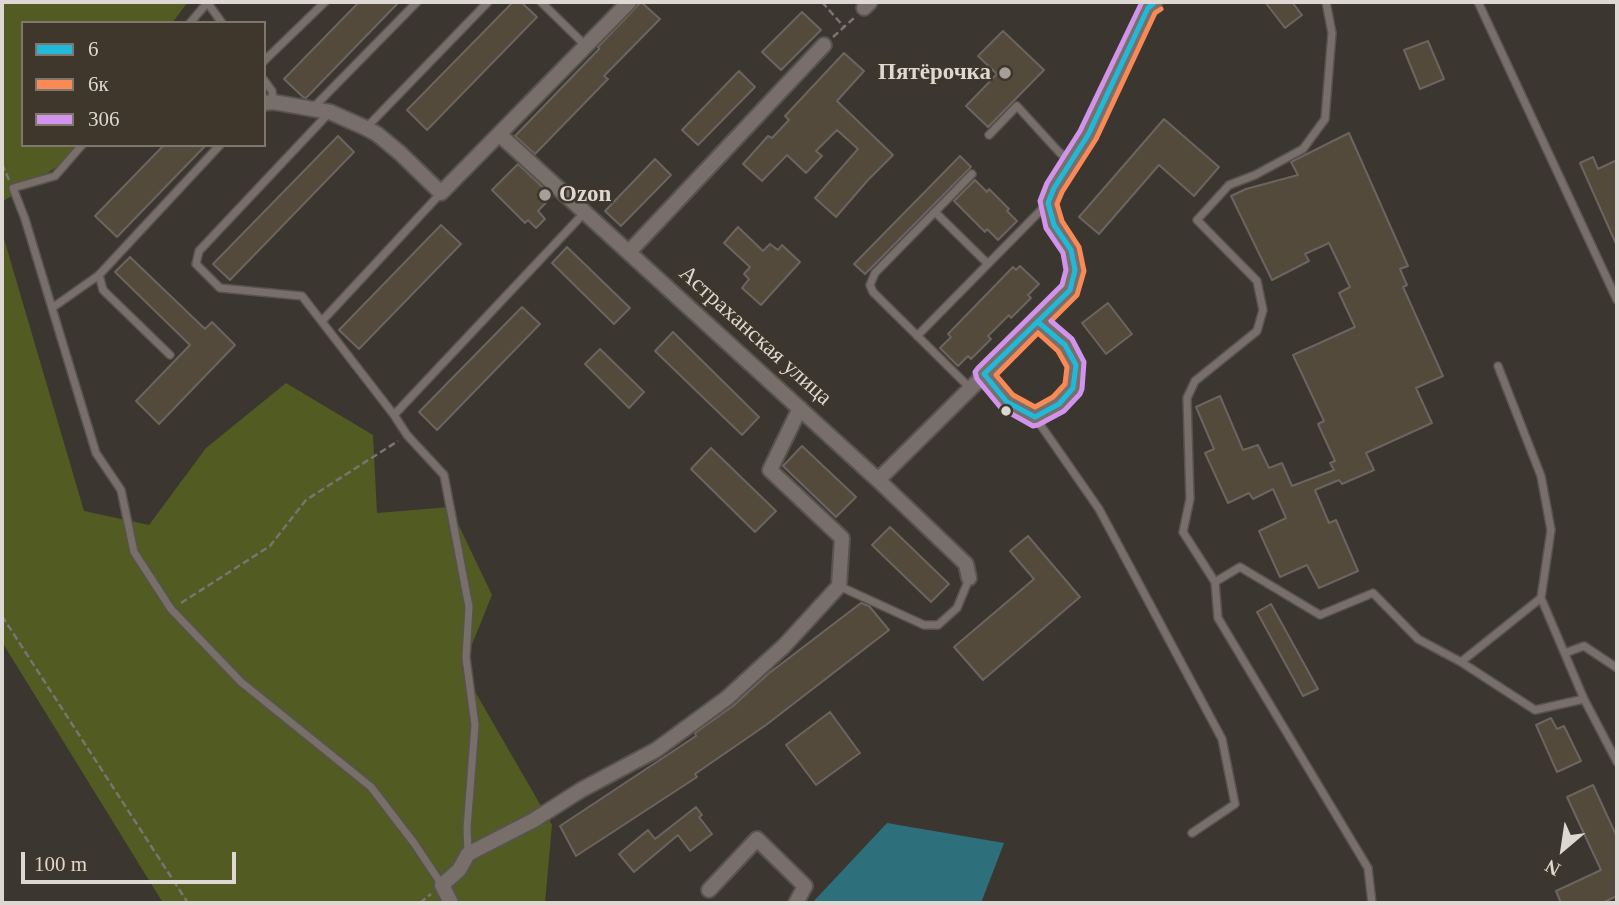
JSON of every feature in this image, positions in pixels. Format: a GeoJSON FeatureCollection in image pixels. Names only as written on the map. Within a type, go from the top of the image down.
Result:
{"type":"FeatureCollection","features":[{"type":"Feature","properties":{"kind":"street"},"geometry":{"type":"LineString","coordinates":[[269,102],[330,112],[366,128],[400,153],[441,193],[629,2]]}},
{"type":"Feature","properties":{"kind":"street"},"geometry":{"type":"LineString","coordinates":[[878,480],[1070,290],[1075,270],[1070,250],[1054,225],[1048,203],[1054,188],[1088,135],[1148,8],[1154,2]]}},
{"type":"Feature","properties":{"kind":"street"},"geometry":{"type":"LineString","coordinates":[[629,252],[824,45]]}},
{"type":"Feature","properties":{"kind":"street","name":"Астраханская улица"},"geometry":{"type":"LineString","coordinates":[[500,135],[878,480],[966,564],[969,578]]}},
{"type":"Feature","properties":{"kind":"street"},"geometry":{"type":"LineString","coordinates":[[984,374],[1007,402],[1035,417],[1059,404],[1073,388],[1076,365],[1065,345],[1038,322]]}},
{"type":"Feature","properties":{"kind":"street"},"geometry":{"type":"LineString","coordinates":[[451,903],[442,885],[459,870],[468,854],[534,820],[581,790],[656,750],[727,698],[784,646],[839,586],[842,538],[770,470],[800,408]]}},
{"type":"Feature","properties":{"kind":"street"},"geometry":{"type":"LineString","coordinates":[[709,890],[757,839],[804,886],[796,903]]}},
{"type":"Feature","properties":{"kind":"lane"},"geometry":{"type":"LineString","coordinates":[[266,59],[324,2]]}},
{"type":"Feature","properties":{"kind":"lane"},"geometry":{"type":"LineString","coordinates":[[312,109],[417,2]]}},
{"type":"Feature","properties":{"kind":"lane"},"geometry":{"type":"LineString","coordinates":[[366,128],[488,2]]}},
{"type":"Feature","properties":{"kind":"lane"},"geometry":{"type":"LineString","coordinates":[[541,2],[586,46]]}},
{"type":"Feature","properties":{"kind":"lane"},"geometry":{"type":"LineString","coordinates":[[1326,2],[1332,33],[1325,119],[1303,149],[1255,175],[1229,185],[1198,220],[1257,281],[1263,310],[1257,331],[1195,381],[1187,398],[1190,499],[1183,532],[1215,582],[1218,618],[1368,868],[1372,903]]}},
{"type":"Feature","properties":{"kind":"lane"},"geometry":{"type":"LineString","coordinates":[[1478,2],[1617,300]]}},
{"type":"Feature","properties":{"kind":"lane"},"geometry":{"type":"LineString","coordinates":[[192,21],[207,3],[220,21]]}},
{"type":"Feature","properties":{"kind":"lane"},"geometry":{"type":"LineString","coordinates":[[266,83],[272,91],[269,102]]}},
{"type":"Feature","properties":{"kind":"lane"},"geometry":{"type":"LineString","coordinates":[[989,135],[1017,106],[1071,162]]}},
{"type":"Feature","properties":{"kind":"lane"},"geometry":{"type":"LineString","coordinates":[[330,112],[199,251],[196,264],[220,288],[302,296],[407,435],[443,475],[469,607],[466,658],[475,725],[467,828],[468,854]]}},
{"type":"Feature","properties":{"kind":"lane"},"geometry":{"type":"LineString","coordinates":[[80,147],[55,176],[13,188],[96,453],[121,490],[134,552],[171,609],[242,682],[371,787],[442,885]]}},
{"type":"Feature","properties":{"kind":"lane"},"geometry":{"type":"LineString","coordinates":[[52,308],[99,275],[218,147]]}},
{"type":"Feature","properties":{"kind":"lane"},"geometry":{"type":"LineString","coordinates":[[971,388],[873,292],[870,285],[875,273],[972,174]]}},
{"type":"Feature","properties":{"kind":"lane"},"geometry":{"type":"LineString","coordinates":[[323,321],[441,193]]}},
{"type":"Feature","properties":{"kind":"lane"},"geometry":{"type":"LineString","coordinates":[[917,335],[1048,203]]}},
{"type":"Feature","properties":{"kind":"lane"},"geometry":{"type":"LineString","coordinates":[[394,415],[585,212]]}},
{"type":"Feature","properties":{"kind":"lane"},"geometry":{"type":"LineString","coordinates":[[935,212],[988,264]]}},
{"type":"Feature","properties":{"kind":"lane"},"geometry":{"type":"LineString","coordinates":[[99,275],[103,290],[170,355]]}},
{"type":"Feature","properties":{"kind":"lane"},"geometry":{"type":"LineString","coordinates":[[1499,366],[1541,476],[1551,530],[1541,598],[1584,699],[1617,762]]}},
{"type":"Feature","properties":{"kind":"lane"},"geometry":{"type":"LineString","coordinates":[[1035,417],[1099,509],[1222,739],[1235,804],[1192,833]]}},
{"type":"Feature","properties":{"kind":"lane"},"geometry":{"type":"LineString","coordinates":[[1215,582],[1240,566],[1320,615],[1373,593],[1418,639],[1461,662],[1535,710],[1584,699]]}},
{"type":"Feature","properties":{"kind":"lane"},"geometry":{"type":"LineString","coordinates":[[839,586],[925,625],[938,625],[957,608],[969,578]]}},
{"type":"Feature","properties":{"kind":"lane"},"geometry":{"type":"LineString","coordinates":[[1461,662],[1541,598]]}},
{"type":"Feature","properties":{"kind":"lane"},"geometry":{"type":"LineString","coordinates":[[1564,653],[1584,646],[1617,668]]}},
{"type":"Feature","properties":{"kind":"path"},"geometry":{"type":"LineString","coordinates":[[822,2],[844,27]]}},
{"type":"Feature","properties":{"kind":"path"},"geometry":{"type":"LineString","coordinates":[[824,45],[867,5]]}},
{"type":"Feature","properties":{"kind":"path"},"geometry":{"type":"LineString","coordinates":[[2,164],[13,188]]}},
{"type":"Feature","properties":{"kind":"path"},"geometry":{"type":"LineString","coordinates":[[171,609],[270,546],[306,500],[407,435]]}},
{"type":"Feature","properties":{"kind":"path"},"geometry":{"type":"LineString","coordinates":[[2,616],[188,903]]}},
{"type":"Feature","properties":{"kind":"green space"},"geometry":{"type":"Polygon","coordinates":[[[2,2],[188,2],[174,21],[21,21],[21,147],[76,147],[66,161],[2,202],[2,2]]]}},
{"type":"Feature","properties":{"kind":"green space"},"geometry":{"type":"Polygon","coordinates":[[[2,232],[84,511],[149,525],[206,448],[286,383],[373,435],[377,513],[450,507],[492,595],[462,669],[552,825],[545,903],[163,903],[2,642],[2,232]]]}},
{"type":"Feature","properties":{"kind":"water"},"geometry":{"type":"Polygon","coordinates":[[[887,823],[1004,843],[981,903],[812,903],[887,823]]]}},
{"type":"Feature","properties":{"kind":"building"},"geometry":{"type":"Polygon","coordinates":[[[359,2],[399,2],[306,98],[303,97],[284,79],[359,2]]]}},
{"type":"Feature","properties":{"kind":"building"},"geometry":{"type":"Polygon","coordinates":[[[513,2],[521,2],[537,17],[427,130],[407,110],[513,2]]]}},
{"type":"Feature","properties":{"kind":"building"},"geometry":{"type":"Polygon","coordinates":[[[641,2],[660,19],[604,76],[608,79],[535,154],[515,136],[641,2]]]}},
{"type":"Feature","properties":{"kind":"building"},"geometry":{"type":"Polygon","coordinates":[[[1265,2],[1292,2],[1302,15],[1285,28],[1265,2]]]}},
{"type":"Feature","properties":{"kind":"building"},"geometry":{"type":"Polygon","coordinates":[[[802,12],[821,30],[781,70],[762,52],[802,12]]]}},
{"type":"Feature","properties":{"kind":"building"},"geometry":{"type":"Polygon","coordinates":[[[1003,31],[1044,70],[988,127],[966,106],[997,74],[978,56],[1003,31]]]}},
{"type":"Feature","properties":{"kind":"building"},"geometry":{"type":"Polygon","coordinates":[[[1428,41],[1444,79],[1420,89],[1404,50],[1428,41]]]}},
{"type":"Feature","properties":{"kind":"building"},"geometry":{"type":"Polygon","coordinates":[[[844,53],[864,71],[837,101],[893,155],[836,217],[815,198],[858,149],[837,130],[816,151],[822,156],[806,173],[787,155],[762,181],[743,164],[768,136],[772,138],[789,120],[785,116],[844,53]]]}},
{"type":"Feature","properties":{"kind":"building"},"geometry":{"type":"Polygon","coordinates":[[[739,71],[755,87],[698,145],[682,130],[739,71]]]}},
{"type":"Feature","properties":{"kind":"building"},"geometry":{"type":"Polygon","coordinates":[[[1164,119],[1219,167],[1194,196],[1159,165],[1099,234],[1079,217],[1164,119]]]}},
{"type":"Feature","properties":{"kind":"building"},"geometry":{"type":"Polygon","coordinates":[[[1349,133],[1408,266],[1400,269],[1407,285],[1403,287],[1443,376],[1416,388],[1432,423],[1366,453],[1374,470],[1342,484],[1339,480],[1315,490],[1329,523],[1336,520],[1358,571],[1319,588],[1307,565],[1280,577],[1259,531],[1286,518],[1273,489],[1253,499],[1249,493],[1228,503],[1205,453],[1214,449],[1196,407],[1220,396],[1243,450],[1258,445],[1269,468],[1282,463],[1292,486],[1334,470],[1330,463],[1335,461],[1318,424],[1324,421],[1293,355],[1355,327],[1339,293],[1350,287],[1329,243],[1305,254],[1309,261],[1272,280],[1231,196],[1246,189],[1298,175],[1291,162],[1349,133]]]}},
{"type":"Feature","properties":{"kind":"building"},"geometry":{"type":"Polygon","coordinates":[[[338,136],[354,152],[230,280],[213,264],[338,136]]]}},
{"type":"Feature","properties":{"kind":"building"},"geometry":{"type":"Polygon","coordinates":[[[162,147],[204,147],[117,237],[95,216],[162,147]]]}},
{"type":"Feature","properties":{"kind":"building"},"geometry":{"type":"Polygon","coordinates":[[[960,156],[971,167],[865,274],[854,264],[960,156]]]}},
{"type":"Feature","properties":{"kind":"building"},"geometry":{"type":"Polygon","coordinates":[[[1593,157],[1598,169],[1617,160],[1617,246],[1580,163],[1593,157]]]}},
{"type":"Feature","properties":{"kind":"building"},"geometry":{"type":"Polygon","coordinates":[[[655,159],[671,175],[621,226],[605,211],[655,159]]]}},
{"type":"Feature","properties":{"kind":"building"},"geometry":{"type":"Polygon","coordinates":[[[518,164],[552,196],[538,211],[545,219],[536,228],[528,220],[525,223],[492,190],[518,164]]]}},
{"type":"Feature","properties":{"kind":"building"},"geometry":{"type":"Polygon","coordinates":[[[975,180],[987,192],[989,189],[1017,221],[998,240],[987,229],[985,232],[954,201],[975,180]]]}},
{"type":"Feature","properties":{"kind":"building"},"geometry":{"type":"Polygon","coordinates":[[[441,225],[461,244],[359,349],[339,330],[441,225]]]}},
{"type":"Feature","properties":{"kind":"building"},"geometry":{"type":"Polygon","coordinates":[[[738,227],[763,251],[770,244],[778,250],[782,245],[800,262],[761,305],[742,288],[749,279],[744,274],[750,267],[724,243],[738,227]]]}},
{"type":"Feature","properties":{"kind":"building"},"geometry":{"type":"Polygon","coordinates":[[[567,247],[630,308],[614,324],[552,263],[567,247]]]}},
{"type":"Feature","properties":{"kind":"building"},"geometry":{"type":"Polygon","coordinates":[[[130,257],[205,329],[212,322],[235,345],[159,424],[136,401],[190,345],[115,272],[130,257]]]}},
{"type":"Feature","properties":{"kind":"building"},"geometry":{"type":"Polygon","coordinates":[[[1020,266],[1039,284],[1028,295],[1031,298],[988,336],[991,339],[971,359],[968,356],[958,366],[940,348],[951,337],[948,334],[1013,267],[1016,270],[1020,266]]]}},
{"type":"Feature","properties":{"kind":"building"},"geometry":{"type":"Polygon","coordinates":[[[1108,303],[1132,334],[1106,354],[1082,323],[1108,303]]]}},
{"type":"Feature","properties":{"kind":"building"},"geometry":{"type":"Polygon","coordinates":[[[522,307],[540,324],[437,430],[419,412],[522,307]]]}},
{"type":"Feature","properties":{"kind":"building"},"geometry":{"type":"Polygon","coordinates":[[[673,332],[759,417],[742,435],[655,351],[673,332]]]}},
{"type":"Feature","properties":{"kind":"building"},"geometry":{"type":"Polygon","coordinates":[[[600,349],[644,392],[629,408],[585,364],[600,349]]]}},
{"type":"Feature","properties":{"kind":"building"},"geometry":{"type":"Polygon","coordinates":[[[802,446],[856,497],[836,517],[783,466],[802,446]]]}},
{"type":"Feature","properties":{"kind":"building"},"geometry":{"type":"Polygon","coordinates":[[[711,448],[776,511],[755,532],[691,469],[711,448]]]}},
{"type":"Feature","properties":{"kind":"building"},"geometry":{"type":"Polygon","coordinates":[[[890,527],[949,584],[931,602],[872,545],[890,527]]]}},
{"type":"Feature","properties":{"kind":"building"},"geometry":{"type":"Polygon","coordinates":[[[1028,536],[1080,597],[983,680],[954,647],[1034,579],[1010,551],[1028,536]]]}},
{"type":"Feature","properties":{"kind":"building"},"geometry":{"type":"Polygon","coordinates":[[[861,603],[869,606],[889,630],[766,725],[695,774],[697,777],[576,856],[560,826],[696,736],[695,733],[733,706],[768,674],[861,603]]]}},
{"type":"Feature","properties":{"kind":"building"},"geometry":{"type":"Polygon","coordinates":[[[1271,604],[1318,689],[1303,696],[1257,612],[1271,604]]]}},
{"type":"Feature","properties":{"kind":"building"},"geometry":{"type":"Polygon","coordinates":[[[830,712],[860,753],[816,785],[786,745],[830,712]]]}},
{"type":"Feature","properties":{"kind":"building"},"geometry":{"type":"Polygon","coordinates":[[[1551,718],[1557,729],[1564,726],[1581,761],[1557,772],[1536,725],[1551,718]]]}},
{"type":"Feature","properties":{"kind":"building"},"geometry":{"type":"Polygon","coordinates":[[[1593,785],[1617,837],[1617,896],[1602,903],[1561,903],[1556,891],[1601,870],[1567,797],[1593,785]]]}},
{"type":"Feature","properties":{"kind":"building"},"geometry":{"type":"Polygon","coordinates":[[[696,807],[702,815],[699,817],[712,834],[690,851],[678,835],[634,872],[619,854],[648,830],[655,839],[696,807]]]}},
{"type":"Feature","properties":{"kind":"transit line","name":"306"},"geometry":{"type":"LineString","coordinates":[[1051,321],[1072,339],[1084,362],[1082,389],[1064,411],[1033,426],[1001,408],[977,379],[975,372],[1062,285],[1066,270],[1063,253],[1046,228],[1040,201],[1047,183],[1080,131],[1142,2]]}},
{"type":"Feature","properties":{"kind":"transit line","name":"6"},"geometry":{"type":"LineString","coordinates":[[1038,322],[1065,345],[1076,365],[1073,388],[1059,404],[1035,417],[1007,402],[984,374],[1070,290],[1075,270],[1071,250],[1054,225],[1048,203],[1054,188],[1088,135],[1148,8],[1155,2]]}},
{"type":"Feature","properties":{"kind":"transit line","name":"6к"},"geometry":{"type":"LineString","coordinates":[[1051,321],[1077,295],[1084,271],[1079,247],[1062,221],[1057,204],[1096,139],[1155,13],[1161,9]]}},
{"type":"Feature","properties":{"kind":"transit line","name":"6к"},"geometry":{"type":"LineString","coordinates":[[1038,333],[1058,351],[1067,367],[1065,384],[1053,397],[1035,407],[1013,395],[996,375],[1038,333]]}},
{"type":"Feature","properties":{"kind":"place","name":"Пятёрочка"},"geometry":{"type":"Point","coordinates":[1005,73]}},
{"type":"Feature","properties":{"kind":"place","name":"Ozon"},"geometry":{"type":"Point","coordinates":[545,195]}}]}
